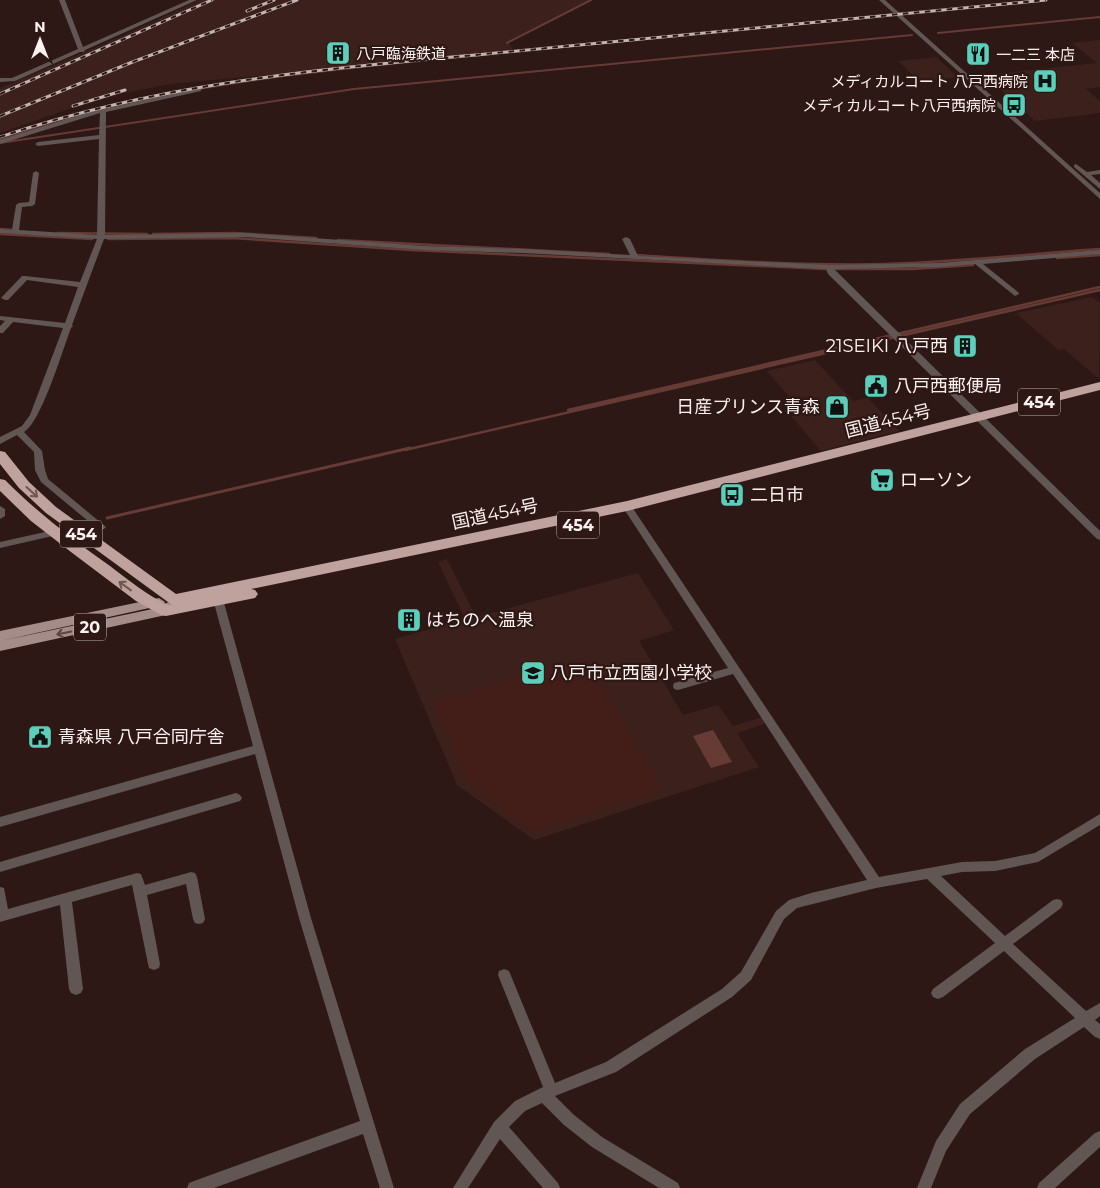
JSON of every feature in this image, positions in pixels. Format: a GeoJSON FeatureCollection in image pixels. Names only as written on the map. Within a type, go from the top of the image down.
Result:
{"type":"FeatureCollection","features":[{"type":"Feature","properties":{"kind":"highway","name":"国道454号"},"geometry":{"type":"LineString","coordinates":[[982,421],[1100,386]]}},
{"type":"Feature","properties":{"kind":"highway","name":"国道454号"},"geometry":{"type":"LineString","coordinates":[[170,605],[630,510],[982,421],[1100,396]]}},
{"type":"Feature","properties":{"kind":"highway","name":"454"},"geometry":{"type":"LineString","coordinates":[[0,456],[24,485],[170,605]]}},
{"type":"Feature","properties":{"kind":"highway","name":"454"},"geometry":{"type":"LineString","coordinates":[[0,483],[22,507],[54,533],[152,604],[170,605]]}},
{"type":"Feature","properties":{"kind":"main road","name":"20"},"geometry":{"type":"LineString","coordinates":[[0,636],[152,604]]}},
{"type":"Feature","properties":{"kind":"main road","name":"20"},"geometry":{"type":"LineString","coordinates":[[0,646],[170,605]]}},
{"type":"Feature","properties":{"kind":"street"},"geometry":{"type":"LineString","coordinates":[[62,0],[82,51]]}},
{"type":"Feature","properties":{"kind":"street"},"geometry":{"type":"LineString","coordinates":[[0,86],[194,0]]}},
{"type":"Feature","properties":{"kind":"street"},"geometry":{"type":"LineString","coordinates":[[882,0],[1100,197]]}},
{"type":"Feature","properties":{"kind":"street"},"geometry":{"type":"LineString","coordinates":[[892,0],[1100,187]]}},
{"type":"Feature","properties":{"kind":"street"},"geometry":{"type":"LineString","coordinates":[[0,80],[13,80]]}},
{"type":"Feature","properties":{"kind":"street"},"geometry":{"type":"LineString","coordinates":[[0,142],[58,122],[103,110],[199,90]]}},
{"type":"Feature","properties":{"kind":"street"},"geometry":{"type":"LineString","coordinates":[[0,441],[25,428],[34,415],[101,237],[103,110]]}},
{"type":"Feature","properties":{"kind":"street"},"geometry":{"type":"LineString","coordinates":[[38,144],[103,138]]}},
{"type":"Feature","properties":{"kind":"street"},"geometry":{"type":"LineString","coordinates":[[1084,174],[1100,172]]}},
{"type":"Feature","properties":{"kind":"street"},"geometry":{"type":"LineString","coordinates":[[15,232],[19,206],[32,204],[36,173]]}},
{"type":"Feature","properties":{"kind":"street"},"geometry":{"type":"LineString","coordinates":[[0,231],[101,237],[245,236],[418,248],[522,251],[829,267],[977,262],[1100,252]]}},
{"type":"Feature","properties":{"kind":"street"},"geometry":{"type":"LineString","coordinates":[[626,239],[636,258]]}},
{"type":"Feature","properties":{"kind":"street"},"geometry":{"type":"LineString","coordinates":[[977,262],[1015,294]]}},
{"type":"Feature","properties":{"kind":"street"},"geometry":{"type":"LineString","coordinates":[[829,267],[831,272],[1100,536]]}},
{"type":"Feature","properties":{"kind":"street"},"geometry":{"type":"LineString","coordinates":[[5,298],[25,278],[82,285]]}},
{"type":"Feature","properties":{"kind":"street"},"geometry":{"type":"LineString","coordinates":[[0,318],[69,326]]}},
{"type":"Feature","properties":{"kind":"street"},"geometry":{"type":"LineString","coordinates":[[0,331],[11,319]]}},
{"type":"Feature","properties":{"kind":"street"},"geometry":{"type":"LineString","coordinates":[[19,432],[38,451],[40,470],[44,480],[101,527],[82,534]]}},
{"type":"Feature","properties":{"kind":"street"},"geometry":{"type":"LineString","coordinates":[[0,509],[0,516]]}},
{"type":"Feature","properties":{"kind":"street"},"geometry":{"type":"LineString","coordinates":[[630,510],[876,883]]}},
{"type":"Feature","properties":{"kind":"street"},"geometry":{"type":"LineString","coordinates":[[0,545],[54,533]]}},
{"type":"Feature","properties":{"kind":"street"},"geometry":{"type":"LineString","coordinates":[[216,596],[305,918],[387,1188]]}},
{"type":"Feature","properties":{"kind":"street"},"geometry":{"type":"LineString","coordinates":[[678,686],[734,670]]}},
{"type":"Feature","properties":{"kind":"street"},"geometry":{"type":"LineString","coordinates":[[0,822],[258,749]]}},
{"type":"Feature","properties":{"kind":"street"},"geometry":{"type":"LineString","coordinates":[[0,866],[236,798]]}},
{"type":"Feature","properties":{"kind":"street"},"geometry":{"type":"LineString","coordinates":[[460,1188],[499,1127],[520,1106],[611,1067],[722,997],[746,976],[780,916],[793,904],[876,883],[962,867],[995,866],[1038,856],[1100,819]]}},
{"type":"Feature","properties":{"kind":"street"},"geometry":{"type":"LineString","coordinates":[[928,873],[1100,1033]]}},
{"type":"Feature","properties":{"kind":"street"},"geometry":{"type":"LineString","coordinates":[[140,892],[191,877],[199,919]]}},
{"type":"Feature","properties":{"kind":"street"},"geometry":{"type":"LineString","coordinates":[[0,892],[1,917],[137,878],[154,964]]}},
{"type":"Feature","properties":{"kind":"street"},"geometry":{"type":"LineString","coordinates":[[65,899],[76,989]]}},
{"type":"Feature","properties":{"kind":"street"},"geometry":{"type":"LineString","coordinates":[[938,993],[1005,945],[1057,904]]}},
{"type":"Feature","properties":{"kind":"street"},"geometry":{"type":"LineString","coordinates":[[504,974],[547,1093],[569,1120],[598,1142],[673,1188]]}},
{"type":"Feature","properties":{"kind":"street"},"geometry":{"type":"LineString","coordinates":[[924,1188],[941,1146],[965,1109],[1030,1054],[1100,1009]]}},
{"type":"Feature","properties":{"kind":"street"},"geometry":{"type":"LineString","coordinates":[[194,1188],[369,1125]]}},
{"type":"Feature","properties":{"kind":"street"},"geometry":{"type":"LineString","coordinates":[[499,1127],[554,1188]]}},
{"type":"Feature","properties":{"kind":"street"},"geometry":{"type":"LineString","coordinates":[[1044,1188],[1100,1138]]}},
{"type":"Feature","properties":{"kind":"shaded area"},"geometry":{"type":"Polygon","coordinates":[[[200,0],[592,0],[509,43],[514,52],[170,84],[120,94],[75,107],[0,133],[0,88],[120,37],[200,0]]]}},
{"type":"Feature","properties":{"kind":"shaded area","name":"メディカルコート 八戸西病院"},"geometry":{"type":"Polygon","coordinates":[[[1100,40],[1100,87],[1086,89],[1100,101],[1100,113],[1035,121],[984,75],[1097,63],[1072,43],[1100,40]]]}},
{"type":"Feature","properties":{"kind":"shaded area"},"geometry":{"type":"Polygon","coordinates":[[[936,57],[958,77],[920,82],[898,61],[936,57]]]}},
{"type":"Feature","properties":{"kind":"shaded area"},"geometry":{"type":"Polygon","coordinates":[[[1092,297],[1100,303],[1099,379],[1064,349],[1058,350],[1016,313],[1092,297]]]}},
{"type":"Feature","properties":{"kind":"shaded area","name":"日産プリンス青森"},"geometry":{"type":"Polygon","coordinates":[[[815,360],[853,401],[868,398],[899,431],[821,451],[791,416],[802,412],[767,371],[815,360]]]}},
{"type":"Feature","properties":{"kind":"shaded area","name":"八戸市立西園小学校"},"geometry":{"type":"Polygon","coordinates":[[[447,559],[476,617],[638,573],[674,630],[639,641],[683,715],[718,705],[733,726],[763,717],[767,723],[737,733],[759,767],[534,840],[457,785],[395,639],[465,619],[438,562],[447,559]]]}},
{"type":"Feature","properties":{"kind":"shaded area"},"geometry":{"type":"Polygon","coordinates":[[[586,658],[662,790],[533,832],[467,782],[433,701],[586,658]]]}},
{"type":"Feature","properties":{"kind":"shaded area"},"geometry":{"type":"Polygon","coordinates":[[[713,730],[732,762],[711,768],[693,736],[713,730]]]}},
{"type":"Feature","properties":{"kind":"waterway"},"geometry":{"type":"LineString","coordinates":[[507,43],[591,0]]}},
{"type":"Feature","properties":{"kind":"waterway"},"geometry":{"type":"LineString","coordinates":[[938,33],[1100,17]]}},
{"type":"Feature","properties":{"kind":"waterway"},"geometry":{"type":"LineString","coordinates":[[0,143],[354,89],[912,35]]}},
{"type":"Feature","properties":{"kind":"waterway"},"geometry":{"type":"LineString","coordinates":[[0,140],[76,115],[187,91],[288,76],[492,54]]}},
{"type":"Feature","properties":{"kind":"waterway"},"geometry":{"type":"LineString","coordinates":[[0,229],[14,230]]}},
{"type":"Feature","properties":{"kind":"waterway"},"geometry":{"type":"LineString","coordinates":[[58,233],[147,234]]}},
{"type":"Feature","properties":{"kind":"waterway"},"geometry":{"type":"LineString","coordinates":[[153,234],[235,233],[316,238]]}},
{"type":"Feature","properties":{"kind":"waterway"},"geometry":{"type":"LineString","coordinates":[[0,234],[92,239]]}},
{"type":"Feature","properties":{"kind":"waterway"},"geometry":{"type":"LineString","coordinates":[[108,239],[232,238],[411,250],[825,269],[912,269],[973,265]]}},
{"type":"Feature","properties":{"kind":"waterway"},"geometry":{"type":"LineString","coordinates":[[338,240],[609,254]]}},
{"type":"Feature","properties":{"kind":"waterway"},"geometry":{"type":"LineString","coordinates":[[635,255],[728,261],[885,264],[966,260],[1100,249]]}},
{"type":"Feature","properties":{"kind":"waterway"},"geometry":{"type":"LineString","coordinates":[[1057,258],[1100,255]]}},
{"type":"Feature","properties":{"kind":"waterway"},"geometry":{"type":"LineString","coordinates":[[569,412],[568,410],[1100,287]]}},
{"type":"Feature","properties":{"kind":"waterway"},"geometry":{"type":"LineString","coordinates":[[405,450],[1100,290]]}},
{"type":"Feature","properties":{"kind":"waterway"},"geometry":{"type":"LineString","coordinates":[[107,518],[410,448]]}},
{"type":"Feature","properties":{"kind":"railway"},"geometry":{"type":"LineString","coordinates":[[0,94],[212,0]]}},
{"type":"Feature","properties":{"kind":"railway"},"geometry":{"type":"LineString","coordinates":[[247,11],[274,0]]}},
{"type":"Feature","properties":{"kind":"railway"},"geometry":{"type":"LineString","coordinates":[[0,116],[130,63],[297,0]]}},
{"type":"Feature","properties":{"kind":"railway"},"geometry":{"type":"LineString","coordinates":[[0,137],[64,117],[128,101],[192,89],[321,70],[1046,0]]}},
{"type":"Feature","properties":{"kind":"railway"},"geometry":{"type":"LineString","coordinates":[[73,106],[125,90]]}},
{"type":"Feature","properties":{"kind":"place","name":"八戸臨海鉄道"},"geometry":{"type":"Point","coordinates":[338,53]}},
{"type":"Feature","properties":{"kind":"place","name":"一二三 本店"},"geometry":{"type":"Point","coordinates":[978,54]}},
{"type":"Feature","properties":{"kind":"place","name":"メディカルコート 八戸西病院"},"geometry":{"type":"Point","coordinates":[1045,81]}},
{"type":"Feature","properties":{"kind":"place","name":"メディカルコート八戸西病院"},"geometry":{"type":"Point","coordinates":[1014,105]}},
{"type":"Feature","properties":{"kind":"place","name":"21SEIKI 八戸西"},"geometry":{"type":"Point","coordinates":[965,346]}},
{"type":"Feature","properties":{"kind":"place","name":"八戸西郵便局"},"geometry":{"type":"Point","coordinates":[876,386]}},
{"type":"Feature","properties":{"kind":"place","name":"日産プリンス青森"},"geometry":{"type":"Point","coordinates":[837,407]}},
{"type":"Feature","properties":{"kind":"place","name":"ローソン"},"geometry":{"type":"Point","coordinates":[882,480]}},
{"type":"Feature","properties":{"kind":"place","name":"二日市"},"geometry":{"type":"Point","coordinates":[732,495]}},
{"type":"Feature","properties":{"kind":"place","name":"はちのへ温泉"},"geometry":{"type":"Point","coordinates":[409,620]}},
{"type":"Feature","properties":{"kind":"place","name":"八戸市立西園小学校"},"geometry":{"type":"Point","coordinates":[533,673]}},
{"type":"Feature","properties":{"kind":"place","name":"青森県 八戸合同庁舎"},"geometry":{"type":"Point","coordinates":[40,737]}}]}
